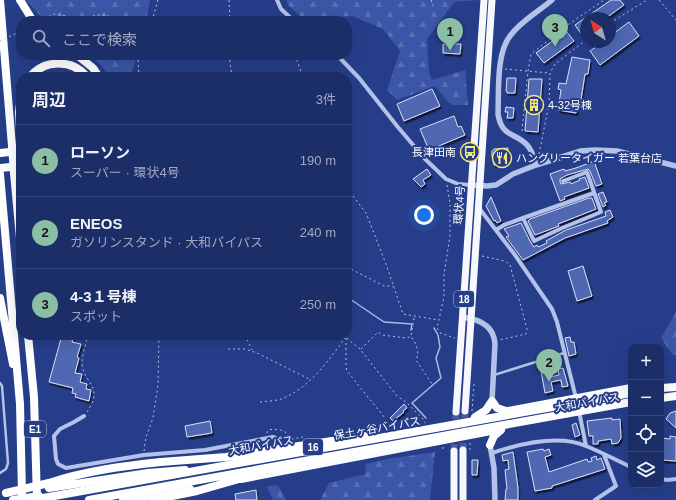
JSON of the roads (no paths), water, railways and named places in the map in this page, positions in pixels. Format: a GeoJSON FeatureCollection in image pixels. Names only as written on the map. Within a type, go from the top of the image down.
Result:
{"type":"FeatureCollection","features":[{"type":"Feature","properties":{"kind":"highway"},"geometry":{"type":"LineString","coordinates":[[0,0],[16,195]]}},
{"type":"Feature","properties":{"kind":"highway"},"geometry":{"type":"LineString","coordinates":[[20,0],[30,16]]}},
{"type":"Feature","properties":{"kind":"highway"},"geometry":{"type":"LineString","coordinates":[[83,60],[96,72]]}},
{"type":"Feature","properties":{"kind":"highway"},"geometry":{"type":"LineString","coordinates":[[36,72],[43,67],[59,63],[72,66],[80,72]]}},
{"type":"Feature","properties":{"kind":"highway"},"geometry":{"type":"LineString","coordinates":[[0,153],[16,151]]}},
{"type":"Feature","properties":{"kind":"highway"},"geometry":{"type":"LineString","coordinates":[[0,158],[16,156]]}},
{"type":"Feature","properties":{"kind":"highway"},"geometry":{"type":"LineString","coordinates":[[0,168],[16,166]]}},
{"type":"Feature","properties":{"kind":"highway","name":"E1"},"geometry":{"type":"LineString","coordinates":[[0,174],[20,404],[22,500]]}},
{"type":"Feature","properties":{"kind":"highway"},"geometry":{"type":"LineString","coordinates":[[0,298],[20,404]]}},
{"type":"Feature","properties":{"kind":"highway","name":"E1"},"geometry":{"type":"LineString","coordinates":[[28,340],[34,396],[37,500]]}},
{"type":"Feature","properties":{"kind":"highway"},"geometry":{"type":"LineString","coordinates":[[664,385],[676,384]]}},
{"type":"Feature","properties":{"kind":"highway"},"geometry":{"type":"LineString","coordinates":[[664,388],[676,387]]}},
{"type":"Feature","properties":{"kind":"highway","name":"大和バイパス"},"geometry":{"type":"LineString","coordinates":[[49,488],[148,472],[185,470],[427,426],[471,413],[504,414],[628,389]]}},
{"type":"Feature","properties":{"kind":"highway","name":"保土ヶ谷バイパス"},"geometry":{"type":"LineString","coordinates":[[32,500],[504,414],[628,393]]}},
{"type":"Feature","properties":{"kind":"highway"},"geometry":{"type":"LineString","coordinates":[[664,398],[676,396]]}},
{"type":"Feature","properties":{"kind":"highway"},"geometry":{"type":"LineString","coordinates":[[471,413],[486,410],[492,400],[497,408],[504,414]]}},
{"type":"Feature","properties":{"kind":"highway"},"geometry":{"type":"LineString","coordinates":[[664,402],[676,400]]}},
{"type":"Feature","properties":{"kind":"highway","name":"保土ヶ谷バイパス"},"geometry":{"type":"LineString","coordinates":[[89,500],[628,403]]}},
{"type":"Feature","properties":{"kind":"highway","name":"大和バイパス"},"geometry":{"type":"LineString","coordinates":[[123,500],[628,407]]}},
{"type":"Feature","properties":{"kind":"highway"},"geometry":{"type":"LineString","coordinates":[[13,500],[93,472],[126,466],[226,457],[504,414]]}},
{"type":"Feature","properties":{"kind":"highway"},"geometry":{"type":"LineString","coordinates":[[491,449],[494,436],[501,429]]}},
{"type":"Feature","properties":{"kind":"highway"},"geometry":{"type":"LineString","coordinates":[[475,434],[485,438],[491,449]]}},
{"type":"Feature","properties":{"kind":"highway"},"geometry":{"type":"LineString","coordinates":[[153,500],[197,491],[291,464]]}},
{"type":"Feature","properties":{"kind":"highway"},"geometry":{"type":"LineString","coordinates":[[3,493],[49,488]]}},
{"type":"Feature","properties":{"kind":"main road","name":"環状4号"},"geometry":{"type":"LineString","coordinates":[[456,412],[484,0]]}},
{"type":"Feature","properties":{"kind":"main road","name":"環状4号"},"geometry":{"type":"LineString","coordinates":[[471,413],[471,318],[492,0]]}},
{"type":"Feature","properties":{"kind":"main road"},"geometry":{"type":"LineString","coordinates":[[454,451],[454,500]]}},
{"type":"Feature","properties":{"kind":"main road"},"geometry":{"type":"LineString","coordinates":[[463,500],[467,453]]}},
{"type":"Feature","properties":{"kind":"street"},"geometry":{"type":"LineString","coordinates":[[277,0],[281,8],[289,16]]}},
{"type":"Feature","properties":{"kind":"street"},"geometry":{"type":"LineString","coordinates":[[536,165],[528,146],[523,141],[507,132],[499,120],[498,114],[501,69],[503,52],[509,37],[526,20],[552,0]]}},
{"type":"Feature","properties":{"kind":"street"},"geometry":{"type":"LineString","coordinates":[[342,60],[359,78],[425,159],[450,181],[458,184],[480,186],[496,185],[514,174],[536,165],[582,151],[607,149],[629,153],[676,166]]}},
{"type":"Feature","properties":{"kind":"street"},"geometry":{"type":"LineString","coordinates":[[522,218],[534,242],[562,228],[601,212],[586,172],[563,181]]}},
{"type":"Feature","properties":{"kind":"street"},"geometry":{"type":"LineString","coordinates":[[496,230],[522,218],[594,192]]}},
{"type":"Feature","properties":{"kind":"street"},"geometry":{"type":"LineString","coordinates":[[478,208],[515,255],[552,309],[576,398],[586,446]]}},
{"type":"Feature","properties":{"kind":"street"},"geometry":{"type":"LineString","coordinates":[[462,317],[471,318],[480,322],[488,327],[493,335],[495,341],[492,400]]}},
{"type":"Feature","properties":{"kind":"street"},"geometry":{"type":"LineString","coordinates":[[84,416],[56,432],[54,440],[56,459],[62,467],[72,468],[144,455],[205,450],[273,436],[278,438],[284,452]]}},
{"type":"Feature","properties":{"kind":"street"},"geometry":{"type":"LineString","coordinates":[[495,500],[495,477],[491,449],[546,441],[569,442],[586,446],[628,466]]}},
{"type":"Feature","properties":{"kind":"street"},"geometry":{"type":"LineString","coordinates":[[595,500],[616,486],[604,455]]}},
{"type":"Feature","properties":{"kind":"street"},"geometry":{"type":"LineString","coordinates":[[664,479],[676,479]]}},
{"type":"Feature","properties":{"kind":"street"},"geometry":{"type":"LineString","coordinates":[[180,490],[180,500]]}},
{"type":"Feature","properties":{"kind":"lane"},"geometry":{"type":"LineString","coordinates":[[493,376],[564,353]]}},
{"type":"Feature","properties":{"kind":"lane"},"geometry":{"type":"LineString","coordinates":[[0,383],[2,386],[8,463],[6,469],[0,473]]}},
{"type":"Feature","properties":{"kind":"waterway"},"geometry":{"type":"LineString","coordinates":[[352,300],[384,322],[412,324],[411,330]]}},
{"type":"Feature","properties":{"kind":"waterway"},"geometry":{"type":"LineString","coordinates":[[426,418],[412,403],[441,378],[436,358],[440,347],[438,335],[434,328]]}},
{"type":"Feature","properties":{"kind":"tunnel"},"geometry":{"type":"LineString","coordinates":[[463,450],[465,411]]}},
{"type":"Feature","properties":{"kind":"tunnel"},"geometry":{"type":"LineString","coordinates":[[454,451],[456,412]]}},
{"type":"Feature","properties":{"kind":"place","name":"4-3１号棟"},"geometry":{"type":"Point","coordinates":[555,47]}},
{"type":"Feature","properties":{"kind":"place","name":"ローソン"},"geometry":{"type":"Point","coordinates":[450,51]}},
{"type":"Feature","properties":{"kind":"place","name":"4-32号棟"},"geometry":{"type":"Point","coordinates":[534,105]}},
{"type":"Feature","properties":{"kind":"place","name":"長津田南"},"geometry":{"type":"Point","coordinates":[470,152]}},
{"type":"Feature","properties":{"kind":"place","name":"ハングリータイガー 若葉台店"},"geometry":{"type":"Point","coordinates":[502,158]}},
{"type":"Feature","properties":{"kind":"place","name":"ENEOS"},"geometry":{"type":"Point","coordinates":[549,382]}}]}
